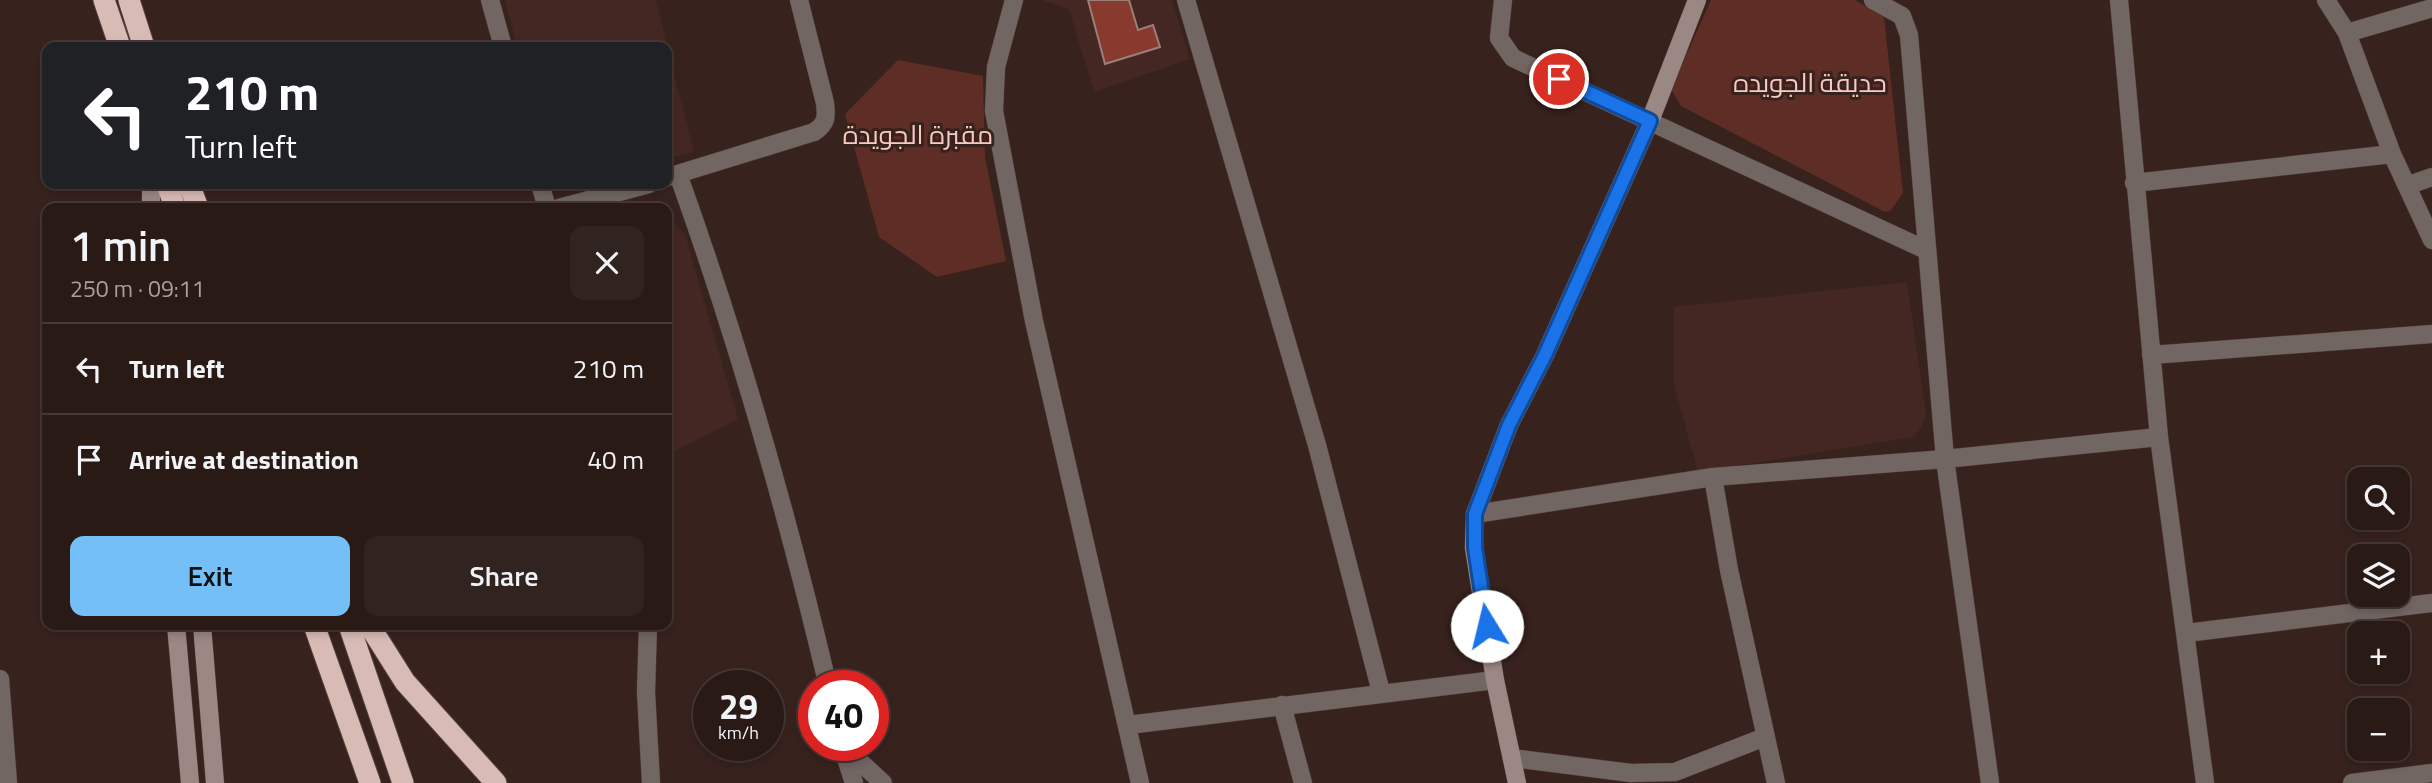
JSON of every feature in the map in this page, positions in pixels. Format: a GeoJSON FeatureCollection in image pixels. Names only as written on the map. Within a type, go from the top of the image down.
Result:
{"type":"FeatureCollection","features":[{"type":"Feature","properties":{"kind":"highway"},"geometry":{"type":"LineString","coordinates":[[104,0],[118,42]]}},
{"type":"Feature","properties":{"kind":"highway"},"geometry":{"type":"LineString","coordinates":[[129,0],[142,42]]}},
{"type":"Feature","properties":{"kind":"highway"},"geometry":{"type":"LineString","coordinates":[[316,630],[370,783]]}},
{"type":"Feature","properties":{"kind":"highway"},"geometry":{"type":"LineString","coordinates":[[351,630],[403,783]]}},
{"type":"Feature","properties":{"kind":"highway"},"geometry":{"type":"LineString","coordinates":[[372,630],[405,682],[496,783]]}},
{"type":"Feature","properties":{"kind":"street"},"geometry":{"type":"LineString","coordinates":[[489,0],[502,42]]}},
{"type":"Feature","properties":{"kind":"street"},"geometry":{"type":"LineString","coordinates":[[799,0],[825,103],[827,118],[822,127],[814,132],[673,176],[703,243],[764,444],[824,670]]}},
{"type":"Feature","properties":{"kind":"street"},"geometry":{"type":"LineString","coordinates":[[1014,0],[996,68],[994,111],[1034,321],[1140,783]]}},
{"type":"Feature","properties":{"kind":"street"},"geometry":{"type":"LineString","coordinates":[[1186,0],[1317,445],[1381,692]]}},
{"type":"Feature","properties":{"kind":"street"},"geometry":{"type":"LineString","coordinates":[[1503,0],[1499,38],[1513,58],[1926,250]]}},
{"type":"Feature","properties":{"kind":"street"},"geometry":{"type":"LineString","coordinates":[[1517,783],[1495,680],[1475,548],[1475,514],[1509,425],[1545,355],[1650,121],[1697,0]]}},
{"type":"Feature","properties":{"kind":"street"},"geometry":{"type":"LineString","coordinates":[[1873,0],[1902,16],[1909,35],[1945,459],[1990,783]]}},
{"type":"Feature","properties":{"kind":"street"},"geometry":{"type":"LineString","coordinates":[[2119,0],[2134,183],[2160,437],[2205,783]]}},
{"type":"Feature","properties":{"kind":"street"},"geometry":{"type":"LineString","coordinates":[[2326,0],[2347,33],[2392,154],[2409,185],[2432,240]]}},
{"type":"Feature","properties":{"kind":"street"},"geometry":{"type":"LineString","coordinates":[[2347,33],[2432,8]]}},
{"type":"Feature","properties":{"kind":"street"},"geometry":{"type":"LineString","coordinates":[[2134,183],[2392,154]]}},
{"type":"Feature","properties":{"kind":"street"},"geometry":{"type":"LineString","coordinates":[[2409,185],[2432,177]]}},
{"type":"Feature","properties":{"kind":"street"},"geometry":{"type":"LineString","coordinates":[[578,203],[630,189]]}},
{"type":"Feature","properties":{"kind":"street"},"geometry":{"type":"LineString","coordinates":[[2151,355],[2432,334]]}},
{"type":"Feature","properties":{"kind":"street"},"geometry":{"type":"LineString","coordinates":[[1475,514],[1713,477],[1945,459],[2160,437]]}},
{"type":"Feature","properties":{"kind":"street"},"geometry":{"type":"LineString","coordinates":[[1713,477],[1776,783]]}},
{"type":"Feature","properties":{"kind":"street"},"geometry":{"type":"LineString","coordinates":[[2186,633],[2432,603]]}},
{"type":"Feature","properties":{"kind":"street"},"geometry":{"type":"LineString","coordinates":[[176,630],[190,783]]}},
{"type":"Feature","properties":{"kind":"street"},"geometry":{"type":"LineString","coordinates":[[202,630],[215,783]]}},
{"type":"Feature","properties":{"kind":"street"},"geometry":{"type":"LineString","coordinates":[[648,630],[646,692],[651,783]]}},
{"type":"Feature","properties":{"kind":"street"},"geometry":{"type":"LineString","coordinates":[[0,679],[8,783]]}},
{"type":"Feature","properties":{"kind":"street"},"geometry":{"type":"LineString","coordinates":[[1128,725],[1495,680]]}},
{"type":"Feature","properties":{"kind":"street"},"geometry":{"type":"LineString","coordinates":[[1282,705],[1303,783]]}},
{"type":"Feature","properties":{"kind":"street"},"geometry":{"type":"LineString","coordinates":[[1512,758],[1631,773],[1675,772],[1733,752],[1765,737]]}},
{"type":"Feature","properties":{"kind":"street"},"geometry":{"type":"LineString","coordinates":[[847,761],[854,783]]}},
{"type":"Feature","properties":{"kind":"street"},"geometry":{"type":"LineString","coordinates":[[859,761],[883,783]]}},
{"type":"Feature","properties":{"kind":"street"},"geometry":{"type":"LineString","coordinates":[[2352,783],[2432,773]]}},
{"type":"Feature","properties":{"kind":"shaded area"},"geometry":{"type":"Polygon","coordinates":[[[505,0],[656,0],[666,42],[516,42],[505,0]]]}},
{"type":"Feature","properties":{"kind":"shaded area"},"geometry":{"type":"Polygon","coordinates":[[[1042,0],[1172,0],[1190,59],[1094,92],[1069,9],[1042,0]]]}},
{"type":"Feature","properties":{"kind":"shaded area"},"geometry":{"type":"Polygon","coordinates":[[[672,64],[694,152],[672,158],[672,64]]]}},
{"type":"Feature","properties":{"kind":"shaded area"},"geometry":{"type":"Polygon","coordinates":[[[672,220],[685,234],[738,419],[672,452],[672,220]]]}},
{"type":"Feature","properties":{"kind":"shaded area"},"geometry":{"type":"Polygon","coordinates":[[[1907,282],[1926,414],[1922,427],[1913,437],[1698,472],[1674,386],[1674,307],[1907,282]]]}},
{"type":"Feature","properties":{"kind":"green space","name":"حديقة الجويده"},"geometry":{"type":"Polygon","coordinates":[[[1711,0],[1855,0],[1884,17],[1903,193],[1891,210],[1885,212],[1681,106],[1671,89],[1711,0]]]}},
{"type":"Feature","properties":{"kind":"green space","name":"مقبرة الجويدة"},"geometry":{"type":"Polygon","coordinates":[[[898,60],[983,76],[985,157],[1006,261],[937,277],[879,237],[845,114],[898,60]]]}},
{"type":"Feature","properties":{"kind":"building"},"geometry":{"type":"Polygon","coordinates":[[[1088,0],[1129,0],[1138,30],[1153,25],[1160,47],[1105,64],[1088,0]]]}},
{"type":"Feature","properties":{"kind":"route"},"geometry":{"type":"LineString","coordinates":[[1487,626],[1475,548],[1475,514],[1509,425],[1545,355],[1650,121],[1559,79]]}}]}
